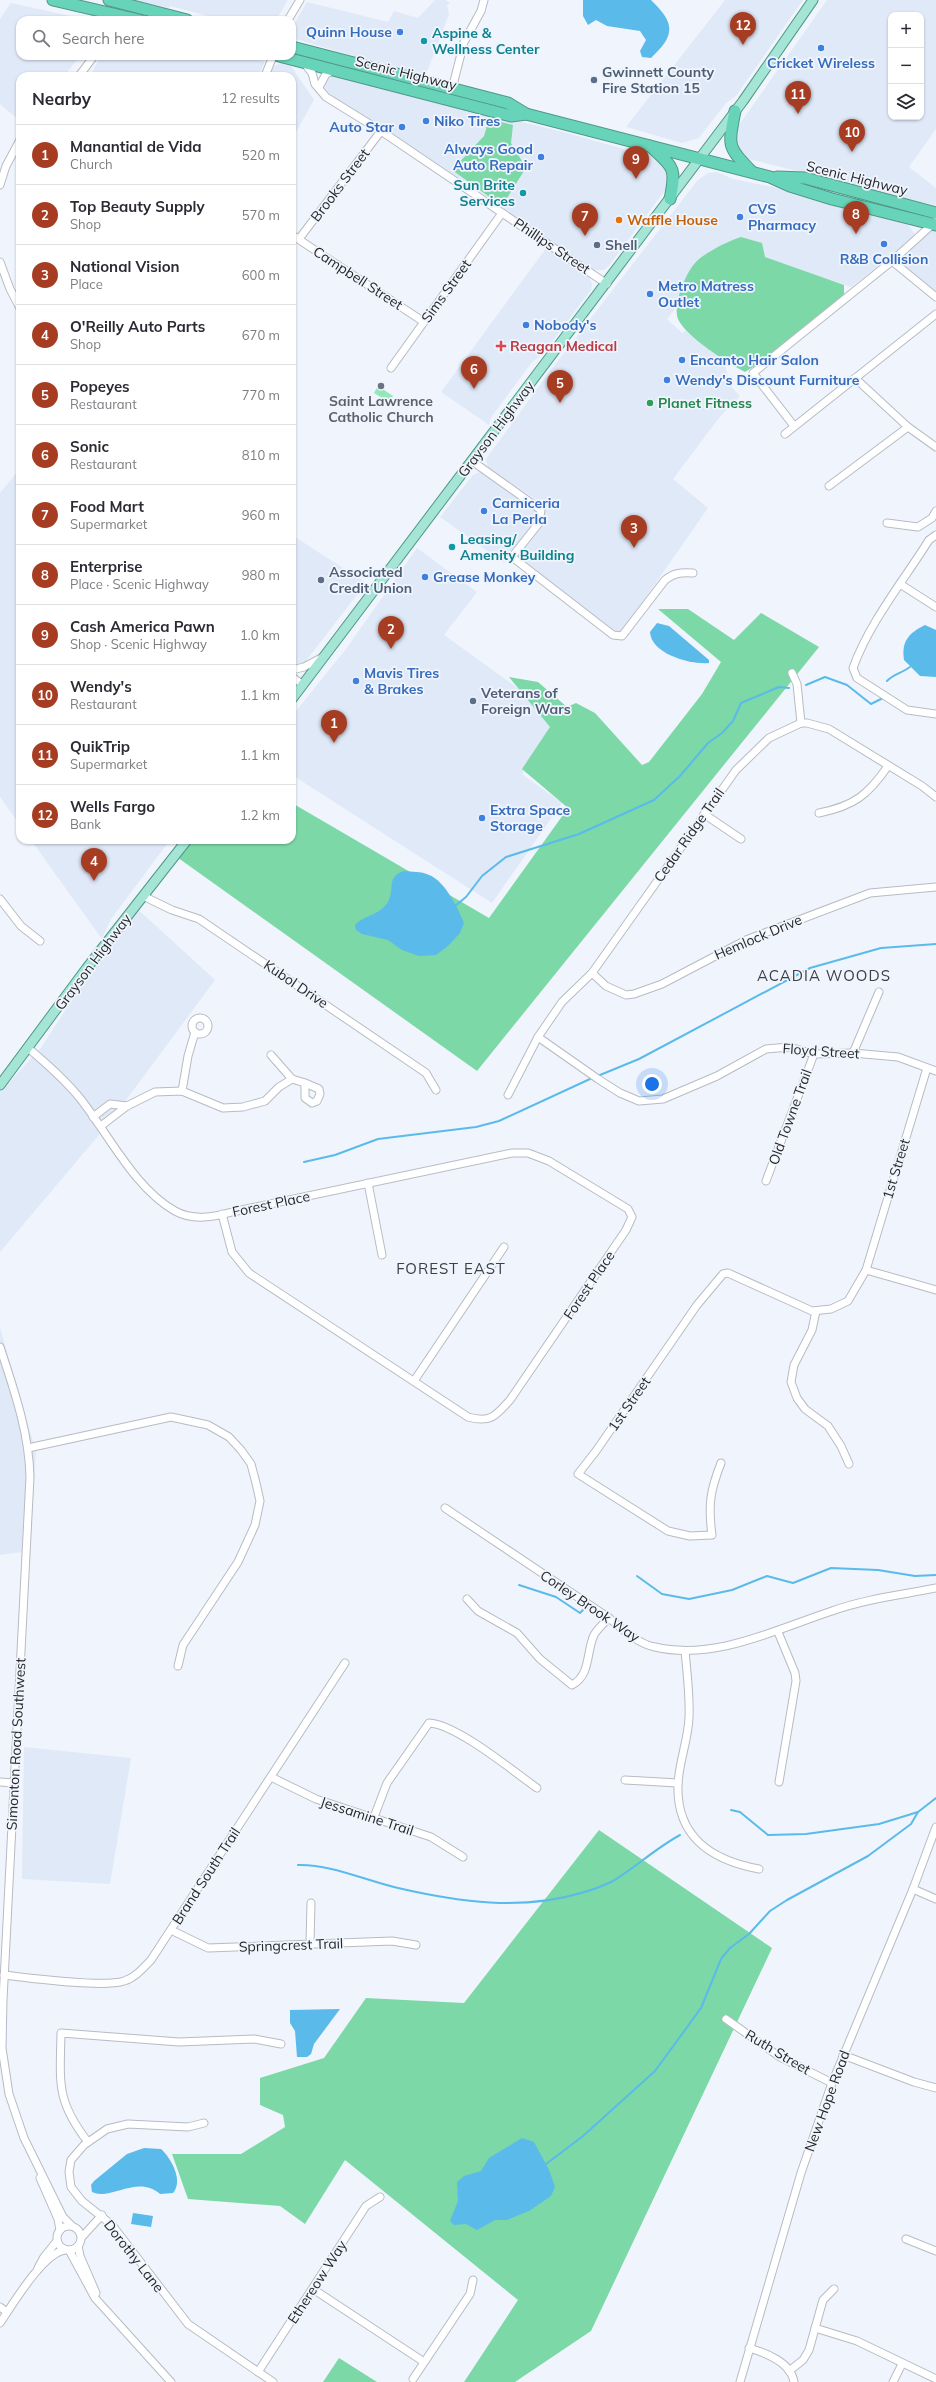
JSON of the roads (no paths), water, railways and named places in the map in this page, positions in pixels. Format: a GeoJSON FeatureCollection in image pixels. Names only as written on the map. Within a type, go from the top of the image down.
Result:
{"type":"FeatureCollection","features":[{"type":"Feature","properties":{"kind":"highway"},"geometry":{"type":"LineString","coordinates":[[53,0],[110,6],[165,16]]}},
{"type":"Feature","properties":{"kind":"highway"},"geometry":{"type":"LineString","coordinates":[[110,6],[131,16]]}},
{"type":"Feature","properties":{"kind":"highway","name":"Scenic Highway"},"geometry":{"type":"LineString","coordinates":[[296,48],[508,103],[526,114],[648,144],[770,177],[825,197],[935,224]]}},
{"type":"Feature","properties":{"kind":"highway","name":"Scenic Highway"},"geometry":{"type":"LineString","coordinates":[[295,60],[511,116],[526,114]]}},
{"type":"Feature","properties":{"kind":"highway"},"geometry":{"type":"LineString","coordinates":[[450,100],[452,89]]}},
{"type":"Feature","properties":{"kind":"highway"},"geometry":{"type":"LineString","coordinates":[[735,112],[729,139],[730,146],[735,154],[752,172]]}},
{"type":"Feature","properties":{"kind":"highway"},"geometry":{"type":"LineString","coordinates":[[648,144],[672,169],[675,178],[670,199]]}},
{"type":"Feature","properties":{"kind":"highway","name":"Scenic Highway"},"geometry":{"type":"LineString","coordinates":[[770,177],[805,178],[936,213]]}},
{"type":"Feature","properties":{"kind":"main road","name":"Grayson Highway"},"geometry":{"type":"LineString","coordinates":[[296,694],[607,284],[735,112],[813,0]]}},
{"type":"Feature","properties":{"kind":"main road","name":"Grayson Highway"},"geometry":{"type":"LineString","coordinates":[[0,1085],[184,844]]}},
{"type":"Feature","properties":{"kind":"street"},"geometry":{"type":"LineString","coordinates":[[290,16],[300,0]]}},
{"type":"Feature","properties":{"kind":"street"},"geometry":{"type":"LineString","coordinates":[[452,89],[464,42],[481,11],[484,0]]}},
{"type":"Feature","properties":{"kind":"street"},"geometry":{"type":"LineString","coordinates":[[82,72],[91,60]]}},
{"type":"Feature","properties":{"kind":"street"},"geometry":{"type":"LineString","coordinates":[[267,72],[271,60]]}},
{"type":"Feature","properties":{"kind":"street","name":"Phillips Street"},"geometry":{"type":"LineString","coordinates":[[303,62],[312,73],[315,84],[320,88],[326,97],[381,131],[607,284]]}},
{"type":"Feature","properties":{"kind":"street"},"geometry":{"type":"LineString","coordinates":[[320,88],[326,74],[334,70]]}},
{"type":"Feature","properties":{"kind":"street","name":"Brooks Street"},"geometry":{"type":"LineString","coordinates":[[299,239],[381,131]]}},
{"type":"Feature","properties":{"kind":"street"},"geometry":{"type":"LineString","coordinates":[[0,185],[6,166],[16,147]]}},
{"type":"Feature","properties":{"kind":"street","name":"Sims Street"},"geometry":{"type":"LineString","coordinates":[[391,368],[502,213]]}},
{"type":"Feature","properties":{"kind":"street"},"geometry":{"type":"LineString","coordinates":[[794,426],[753,373],[892,261],[935,224]]}},
{"type":"Feature","properties":{"kind":"street","name":"Campbell Street"},"geometry":{"type":"LineString","coordinates":[[296,237],[424,322]]}},
{"type":"Feature","properties":{"kind":"street"},"geometry":{"type":"LineString","coordinates":[[892,261],[936,296]]}},
{"type":"Feature","properties":{"kind":"street"},"geometry":{"type":"LineString","coordinates":[[0,262],[16,300]]}},
{"type":"Feature","properties":{"kind":"street"},"geometry":{"type":"LineString","coordinates":[[785,434],[936,314]]}},
{"type":"Feature","properties":{"kind":"street"},"geometry":{"type":"LineString","coordinates":[[855,378],[908,427],[936,447]]}},
{"type":"Feature","properties":{"kind":"street"},"geometry":{"type":"LineString","coordinates":[[829,486],[908,427]]}},
{"type":"Feature","properties":{"kind":"street"},"geometry":{"type":"LineString","coordinates":[[472,461],[541,510],[539,523],[512,557],[613,635],[622,636],[665,580],[671,575],[682,572],[693,573]]}},
{"type":"Feature","properties":{"kind":"street"},"geometry":{"type":"LineString","coordinates":[[887,523],[918,527],[932,518],[936,511]]}},
{"type":"Feature","properties":{"kind":"street"},"geometry":{"type":"LineString","coordinates":[[936,535],[929,540],[900,584],[858,653],[853,668],[857,678],[907,710],[936,714]]}},
{"type":"Feature","properties":{"kind":"street"},"geometry":{"type":"LineString","coordinates":[[900,584],[936,607]]}},
{"type":"Feature","properties":{"kind":"street"},"geometry":{"type":"LineString","coordinates":[[296,669],[304,667],[325,656]]}},
{"type":"Feature","properties":{"kind":"street"},"geometry":{"type":"LineString","coordinates":[[792,673],[797,684],[801,723],[807,723],[829,729],[936,797]]}},
{"type":"Feature","properties":{"kind":"street"},"geometry":{"type":"LineString","coordinates":[[296,680],[303,685]]}},
{"type":"Feature","properties":{"kind":"street","name":"Cedar Ridge Trail"},"geometry":{"type":"LineString","coordinates":[[508,1095],[538,1037],[562,1002],[592,973],[736,770],[769,738],[801,723]]}},
{"type":"Feature","properties":{"kind":"street"},"geometry":{"type":"LineString","coordinates":[[819,813],[845,806],[863,797],[874,786],[888,766]]}},
{"type":"Feature","properties":{"kind":"street"},"geometry":{"type":"LineString","coordinates":[[704,814],[741,839]]}},
{"type":"Feature","properties":{"kind":"street","name":"Hemlock Drive"},"geometry":{"type":"LineString","coordinates":[[592,973],[606,986],[626,995],[634,994],[662,984],[746,940],[870,893],[936,887]]}},
{"type":"Feature","properties":{"kind":"street","name":"Kubol Drive"},"geometry":{"type":"LineString","coordinates":[[143,896],[160,905],[199,919],[426,1073],[436,1090]]}},
{"type":"Feature","properties":{"kind":"street"},"geometry":{"type":"LineString","coordinates":[[0,899],[21,926],[40,941]]}},
{"type":"Feature","properties":{"kind":"street"},"geometry":{"type":"LineString","coordinates":[[853,1053],[879,992]]}},
{"type":"Feature","properties":{"kind":"street"},"geometry":{"type":"LineString","coordinates":[[182,1091],[188,1056],[195,1032]]}},
{"type":"Feature","properties":{"kind":"street","name":"Floyd Street"},"geometry":{"type":"LineString","coordinates":[[538,1037],[620,1093],[639,1101],[667,1097],[717,1076],[766,1049],[789,1047],[814,1054],[853,1053],[898,1057],[936,1071]]}},
{"type":"Feature","properties":{"kind":"street","name":"Forest Place"},"geometry":{"type":"LineString","coordinates":[[28,1048],[61,1078],[101,1126],[132,1171],[147,1187],[176,1211],[197,1217],[222,1214],[512,1153],[528,1153],[549,1162],[628,1208],[632,1217],[617,1243],[510,1400],[496,1415],[482,1421],[468,1417],[249,1273],[232,1252],[222,1214]]}},
{"type":"Feature","properties":{"kind":"street","name":"Old Towne Trail"},"geometry":{"type":"LineString","coordinates":[[766,1181],[814,1054]]}},
{"type":"Feature","properties":{"kind":"street"},"geometry":{"type":"LineString","coordinates":[[271,1055],[292,1079],[305,1083]]}},
{"type":"Feature","properties":{"kind":"street","name":"1st Street"},"geometry":{"type":"LineString","coordinates":[[721,1463],[711,1488],[709,1508],[712,1535],[690,1536],[668,1531],[578,1474],[596,1452],[697,1305],[723,1274],[728,1273],[790,1302],[816,1311],[831,1309],[848,1301],[866,1270],[927,1068]]}},
{"type":"Feature","properties":{"kind":"street"},"geometry":{"type":"LineString","coordinates":[[101,1126],[127,1106],[155,1092],[182,1091],[223,1108],[242,1107],[264,1101],[279,1087],[292,1079]]}},
{"type":"Feature","properties":{"kind":"street"},"geometry":{"type":"LineString","coordinates":[[93,1117],[110,1104],[127,1106]]}},
{"type":"Feature","properties":{"kind":"street"},"geometry":{"type":"LineString","coordinates":[[368,1183],[382,1255]]}},
{"type":"Feature","properties":{"kind":"street"},"geometry":{"type":"LineString","coordinates":[[414,1381],[504,1247]]}},
{"type":"Feature","properties":{"kind":"street"},"geometry":{"type":"LineString","coordinates":[[866,1270],[936,1290]]}},
{"type":"Feature","properties":{"kind":"street"},"geometry":{"type":"LineString","coordinates":[[816,1311],[812,1330],[794,1365],[791,1382],[797,1398],[805,1409],[828,1426],[841,1446],[848,1464]]}},
{"type":"Feature","properties":{"kind":"street","name":"Simonton Road Southwest"},"geometry":{"type":"LineString","coordinates":[[0,1347],[22,1416],[28,1448],[29,1497],[1,2048],[6,2083],[15,2115],[58,2219],[60,2230]]}},
{"type":"Feature","properties":{"kind":"street"},"geometry":{"type":"LineString","coordinates":[[28,1448],[171,1417],[208,1424],[230,1437],[251,1464],[260,1501],[255,1525],[238,1562],[183,1645],[178,1666]]}},
{"type":"Feature","properties":{"kind":"street","name":"Corley Brook Way"},"geometry":{"type":"LineString","coordinates":[[445,1508],[609,1618],[629,1634],[654,1647],[685,1651],[719,1646],[778,1632],[852,1605],[936,1588]]}},
{"type":"Feature","properties":{"kind":"street"},"geometry":{"type":"LineString","coordinates":[[467,1599],[478,1611],[516,1633],[540,1659],[572,1685],[580,1681],[586,1668],[594,1636],[609,1618]]}},
{"type":"Feature","properties":{"kind":"street"},"geometry":{"type":"LineString","coordinates":[[778,1632],[795,1673],[796,1681],[779,1782]]}},
{"type":"Feature","properties":{"kind":"street"},"geometry":{"type":"LineString","coordinates":[[685,1651],[689,1718],[678,1783],[684,1824],[697,1842],[738,1865],[759,1869]]}},
{"type":"Feature","properties":{"kind":"street","name":"Brand South Trail"},"geometry":{"type":"LineString","coordinates":[[4,1975],[103,1983],[124,1981],[137,1974],[151,1960],[346,1663]]}},
{"type":"Feature","properties":{"kind":"street"},"geometry":{"type":"LineString","coordinates":[[374,1817],[387,1783],[429,1722],[437,1723],[456,1731],[537,1788]]}},
{"type":"Feature","properties":{"kind":"street","name":"Jessamine Trail"},"geometry":{"type":"LineString","coordinates":[[271,1777],[316,1799],[431,1837],[463,1857]]}},
{"type":"Feature","properties":{"kind":"street"},"geometry":{"type":"LineString","coordinates":[[625,1780],[678,1783]]}},
{"type":"Feature","properties":{"kind":"street"},"geometry":{"type":"LineString","coordinates":[[0,1782],[14,1783]]}},
{"type":"Feature","properties":{"kind":"street","name":"New Hope Road"},"geometry":{"type":"LineString","coordinates":[[740,2382],[801,2172],[832,2083],[860,2010],[913,1889],[936,1827]]}},
{"type":"Feature","properties":{"kind":"street"},"geometry":{"type":"LineString","coordinates":[[913,1889],[936,1899]]}},
{"type":"Feature","properties":{"kind":"street"},"geometry":{"type":"LineString","coordinates":[[310,1943],[311,1904]]}},
{"type":"Feature","properties":{"kind":"street"},"geometry":{"type":"LineString","coordinates":[[0,1913],[8,1913]]}},
{"type":"Feature","properties":{"kind":"street","name":"Springcrest Trail"},"geometry":{"type":"LineString","coordinates":[[171,1930],[208,1948],[392,1941],[416,1945]]}},
{"type":"Feature","properties":{"kind":"street","name":"Ruth Street"},"geometry":{"type":"LineString","coordinates":[[726,2019],[780,2057],[832,2083]]}},
{"type":"Feature","properties":{"kind":"street"},"geometry":{"type":"LineString","coordinates":[[88,2142],[70,2118],[61,2092],[61,2033],[179,2042],[254,2039],[281,2044]]}},
{"type":"Feature","properties":{"kind":"street"},"geometry":{"type":"LineString","coordinates":[[844,2055],[936,2088]]}},
{"type":"Feature","properties":{"kind":"street","name":"Dorothy Lane"},"geometry":{"type":"LineString","coordinates":[[204,2123],[188,2126],[119,2124],[88,2142],[72,2160],[69,2172],[70,2181],[75,2195],[102,2215],[112,2225],[188,2324],[273,2382]]}},
{"type":"Feature","properties":{"kind":"street","name":"Simonton Road Southwest"},"geometry":{"type":"LineString","coordinates":[[36,2163],[44,2175],[63,2217],[73,2226]]}},
{"type":"Feature","properties":{"kind":"street","name":"Ethereow Way"},"geometry":{"type":"LineString","coordinates":[[258,2372],[366,2206],[380,2197]]}},
{"type":"Feature","properties":{"kind":"street"},"geometry":{"type":"LineString","coordinates":[[100,2302],[82,2262],[78,2246],[82,2237],[92,2224],[102,2215]]}},
{"type":"Feature","properties":{"kind":"street"},"geometry":{"type":"LineString","coordinates":[[38,2270],[44,2256],[57,2241],[60,2230],[73,2226],[92,2224]]}},
{"type":"Feature","properties":{"kind":"street"},"geometry":{"type":"LineString","coordinates":[[73,2226],[82,2237]]}},
{"type":"Feature","properties":{"kind":"street"},"geometry":{"type":"LineString","coordinates":[[906,2239],[936,2251]]}},
{"type":"Feature","properties":{"kind":"street"},"geometry":{"type":"LineString","coordinates":[[57,2241],[75,2258],[85,2283],[129,2338],[171,2382]]}},
{"type":"Feature","properties":{"kind":"street"},"geometry":{"type":"LineString","coordinates":[[0,2323],[38,2270],[53,2256],[78,2246]]}},
{"type":"Feature","properties":{"kind":"street"},"geometry":{"type":"LineString","coordinates":[[413,2379],[470,2294],[473,2280]]}},
{"type":"Feature","properties":{"kind":"street"},"geometry":{"type":"LineString","coordinates":[[313,2289],[424,2362]]}},
{"type":"Feature","properties":{"kind":"street"},"geometry":{"type":"LineString","coordinates":[[789,2371],[803,2360],[809,2350],[823,2300],[834,2290]]}},
{"type":"Feature","properties":{"kind":"street"},"geometry":{"type":"LineString","coordinates":[[0,2307],[7,2312]]}},
{"type":"Feature","properties":{"kind":"street"},"geometry":{"type":"LineString","coordinates":[[815,2328],[857,2341],[902,2364],[935,2376]]}},
{"type":"Feature","properties":{"kind":"street"},"geometry":{"type":"LineString","coordinates":[[749,2348],[773,2357],[785,2365],[794,2382]]}},
{"type":"Feature","properties":{"kind":"street"},"geometry":{"type":"LineString","coordinates":[[893,2382],[902,2364]]}},
{"type":"Feature","properties":{"kind":"water"},"geometry":{"type":"Polygon","coordinates":[[[583,0],[651,0],[659,8],[668,22],[668,36],[659,50],[651,58],[642,57],[640,51],[646,40],[640,31],[607,26],[596,20],[588,25],[583,16],[583,0]]]}},
{"type":"Feature","properties":{"kind":"water"},"geometry":{"type":"Polygon","coordinates":[[[657,623],[669,626],[709,660],[709,663],[683,660],[664,652],[652,640],[650,632],[657,623]]]}},
{"type":"Feature","properties":{"kind":"water"},"geometry":{"type":"Polygon","coordinates":[[[925,625],[936,630],[936,677],[920,676],[904,660],[903,653],[907,638],[925,625]]]}},
{"type":"Feature","properties":{"kind":"water"},"geometry":{"type":"Polygon","coordinates":[[[404,871],[420,872],[435,878],[446,889],[455,903],[464,923],[460,933],[448,946],[436,955],[419,956],[402,950],[388,940],[362,934],[356,930],[355,925],[384,907],[390,897],[395,876],[404,871]]]}},
{"type":"Feature","properties":{"kind":"water"},"geometry":{"type":"Polygon","coordinates":[[[340,2009],[314,2044],[311,2054],[307,2057],[297,2057],[295,2031],[290,2023],[290,2010],[340,2009]]]}},
{"type":"Feature","properties":{"kind":"water"},"geometry":{"type":"Polygon","coordinates":[[[522,2138],[534,2142],[549,2170],[555,2187],[551,2196],[529,2211],[507,2220],[495,2220],[477,2230],[466,2224],[454,2225],[450,2221],[458,2201],[457,2182],[464,2176],[481,2171],[489,2158],[522,2138]]]}},
{"type":"Feature","properties":{"kind":"water"},"geometry":{"type":"Polygon","coordinates":[[[144,2148],[161,2149],[169,2158],[177,2176],[176,2188],[173,2193],[160,2194],[152,2189],[143,2187],[134,2187],[99,2194],[92,2192],[91,2185],[94,2181],[127,2154],[144,2148]]]}},
{"type":"Feature","properties":{"kind":"water"},"geometry":{"type":"Polygon","coordinates":[[[133,2213],[153,2216],[151,2227],[131,2224],[133,2213]]]}},
{"type":"Feature","properties":{"kind":"waterway"},"geometry":{"type":"LineString","coordinates":[[887,681],[910,667]]}},
{"type":"Feature","properties":{"kind":"waterway"},"geometry":{"type":"LineString","coordinates":[[806,685],[825,677],[847,685],[871,704],[883,698]]}},
{"type":"Feature","properties":{"kind":"waterway"},"geometry":{"type":"LineString","coordinates":[[455,906],[466,897],[482,876],[506,857],[579,834],[654,800],[680,776],[708,743],[722,733],[733,721],[741,703],[779,687],[789,688]]}},
{"type":"Feature","properties":{"kind":"waterway"},"geometry":{"type":"LineString","coordinates":[[600,1075],[639,1059],[810,968],[881,948],[936,944]]}},
{"type":"Feature","properties":{"kind":"waterway"},"geometry":{"type":"LineString","coordinates":[[304,1162],[335,1155],[378,1139],[476,1127],[499,1121],[590,1079]]}},
{"type":"Feature","properties":{"kind":"waterway"},"geometry":{"type":"LineString","coordinates":[[637,1576],[662,1594],[689,1599],[732,1590],[767,1576],[793,1583],[831,1568],[878,1570],[915,1576],[936,1575]]}},
{"type":"Feature","properties":{"kind":"waterway"},"geometry":{"type":"LineString","coordinates":[[519,1585],[556,1597],[580,1613],[583,1610]]}},
{"type":"Feature","properties":{"kind":"waterway"},"geometry":{"type":"LineString","coordinates":[[731,1810],[740,1812],[768,1835],[806,1834],[879,1824],[918,1812],[936,1798]]}},
{"type":"Feature","properties":{"kind":"waterway"},"geometry":{"type":"LineString","coordinates":[[546,2164],[583,2136],[655,2071],[701,2008],[721,1959],[730,1948],[749,1934],[770,1911],[787,1900],[868,1856],[911,1824],[918,1812]]}},
{"type":"Feature","properties":{"kind":"waterway"},"geometry":{"type":"LineString","coordinates":[[298,1865],[323,1867],[398,1888],[444,1897],[490,1902],[536,1902],[558,1899],[609,1883],[680,1835]]}},
{"type":"Feature","properties":{"kind":"place","name":"Quinn House"},"geometry":{"type":"Point","coordinates":[400,32]}},
{"type":"Feature","properties":{"kind":"place","name":"Aspine & Wellness Center"},"geometry":{"type":"Point","coordinates":[424,41]}},
{"type":"Feature","properties":{"kind":"place","name":"Wells Fargo"},"geometry":{"type":"Point","coordinates":[743,45]}},
{"type":"Feature","properties":{"kind":"place","name":"Cricket Wireless"},"geometry":{"type":"Point","coordinates":[821,48]}},
{"type":"Feature","properties":{"kind":"place","name":"Gwinnett County Fire Station 15"},"geometry":{"type":"Point","coordinates":[594,80]}},
{"type":"Feature","properties":{"kind":"place","name":"QuikTrip"},"geometry":{"type":"Point","coordinates":[798,114]}},
{"type":"Feature","properties":{"kind":"place","name":"Niko Tires"},"geometry":{"type":"Point","coordinates":[426,121]}},
{"type":"Feature","properties":{"kind":"place","name":"Auto Star"},"geometry":{"type":"Point","coordinates":[402,127]}},
{"type":"Feature","properties":{"kind":"place","name":"Wendy's"},"geometry":{"type":"Point","coordinates":[852,152]}},
{"type":"Feature","properties":{"kind":"place","name":"Always Good Auto Repair"},"geometry":{"type":"Point","coordinates":[541,157]}},
{"type":"Feature","properties":{"kind":"place","name":"Cash America Pawn"},"geometry":{"type":"Point","coordinates":[636,179]}},
{"type":"Feature","properties":{"kind":"place","name":"Sun Brite Services"},"geometry":{"type":"Point","coordinates":[523,193]}},
{"type":"Feature","properties":{"kind":"place","name":"CVS Pharmacy"},"geometry":{"type":"Point","coordinates":[740,217]}},
{"type":"Feature","properties":{"kind":"place","name":"Waffle House"},"geometry":{"type":"Point","coordinates":[619,220]}},
{"type":"Feature","properties":{"kind":"place","name":"Enterprise"},"geometry":{"type":"Point","coordinates":[856,234]}},
{"type":"Feature","properties":{"kind":"place","name":"Food Mart"},"geometry":{"type":"Point","coordinates":[585,236]}},
{"type":"Feature","properties":{"kind":"place","name":"R&B Collision"},"geometry":{"type":"Point","coordinates":[884,244]}},
{"type":"Feature","properties":{"kind":"place","name":"Shell"},"geometry":{"type":"Point","coordinates":[597,245]}},
{"type":"Feature","properties":{"kind":"place","name":"Metro Matress Outlet"},"geometry":{"type":"Point","coordinates":[650,294]}},
{"type":"Feature","properties":{"kind":"place","name":"Nobody's"},"geometry":{"type":"Point","coordinates":[526,325]}},
{"type":"Feature","properties":{"kind":"place","name":"Reagan Medical"},"geometry":{"type":"Point","coordinates":[501,346]}},
{"type":"Feature","properties":{"kind":"place","name":"Encanto Hair Salon"},"geometry":{"type":"Point","coordinates":[682,360]}},
{"type":"Feature","properties":{"kind":"place","name":"Wendy's Discount Furniture"},"geometry":{"type":"Point","coordinates":[667,380]}},
{"type":"Feature","properties":{"kind":"place","name":"Saint Lawrence Catholic Church"},"geometry":{"type":"Point","coordinates":[381,386]}},
{"type":"Feature","properties":{"kind":"place","name":"Sonic"},"geometry":{"type":"Point","coordinates":[474,389]}},
{"type":"Feature","properties":{"kind":"place","name":"Popeyes"},"geometry":{"type":"Point","coordinates":[560,403]}},
{"type":"Feature","properties":{"kind":"place","name":"Planet Fitness"},"geometry":{"type":"Point","coordinates":[650,403]}},
{"type":"Feature","properties":{"kind":"place","name":"Carniceria La Perla"},"geometry":{"type":"Point","coordinates":[484,511]}},
{"type":"Feature","properties":{"kind":"place","name":"Leasing/ Amenity Building"},"geometry":{"type":"Point","coordinates":[452,547]}},
{"type":"Feature","properties":{"kind":"place","name":"National Vision"},"geometry":{"type":"Point","coordinates":[634,548]}},
{"type":"Feature","properties":{"kind":"place","name":"Grease Monkey"},"geometry":{"type":"Point","coordinates":[425,577]}},
{"type":"Feature","properties":{"kind":"place","name":"Associated Credit Union"},"geometry":{"type":"Point","coordinates":[321,580]}},
{"type":"Feature","properties":{"kind":"place","name":"Top Beauty Supply"},"geometry":{"type":"Point","coordinates":[391,649]}},
{"type":"Feature","properties":{"kind":"place","name":"Mavis Tires & Brakes"},"geometry":{"type":"Point","coordinates":[356,681]}},
{"type":"Feature","properties":{"kind":"place","name":"Veterans of Foreign Wars"},"geometry":{"type":"Point","coordinates":[473,701]}},
{"type":"Feature","properties":{"kind":"place","name":"Manantial de Vida"},"geometry":{"type":"Point","coordinates":[334,743]}},
{"type":"Feature","properties":{"kind":"place","name":"Extra Space Storage"},"geometry":{"type":"Point","coordinates":[482,818]}},
{"type":"Feature","properties":{"kind":"place","name":"O'Reilly Auto Parts"},"geometry":{"type":"Point","coordinates":[94,881]}},
{"type":"Feature","properties":{"kind":"district","name":"ACADIA WOODS"},"geometry":{"type":"Point","coordinates":[824,975]}},
{"type":"Feature","properties":{"kind":"district","name":"FOREST EAST"},"geometry":{"type":"Point","coordinates":[451,1268]}}]}
